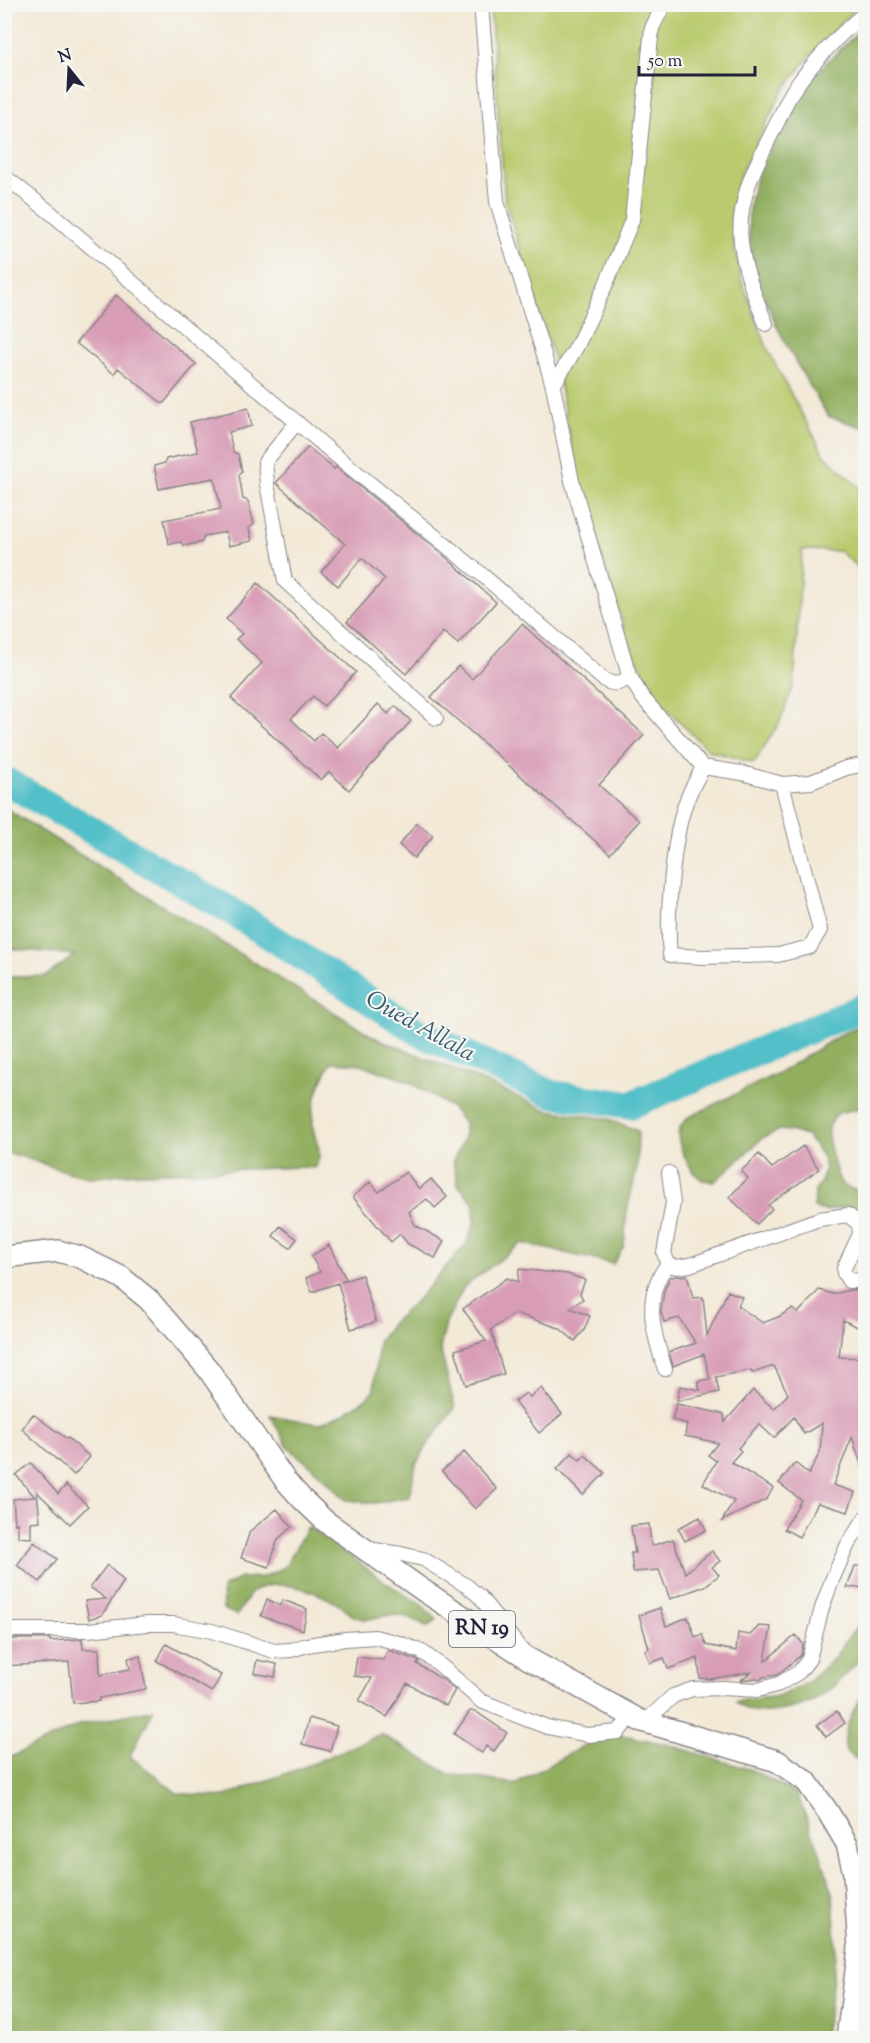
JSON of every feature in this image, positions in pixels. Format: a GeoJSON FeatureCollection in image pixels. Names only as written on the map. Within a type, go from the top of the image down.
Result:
{"type":"FeatureCollection","features":[{"type":"Feature","properties":{"kind":"main road","name":"RN 19"},"geometry":{"type":"LineString","coordinates":[[4,1257],[58,1251],[80,1257],[121,1277],[149,1300],[208,1369],[285,1480],[325,1521],[424,1591],[527,1658],[639,1719],[777,1761],[806,1781],[847,1844],[854,1874],[859,1948],[847,2038]]}},
{"type":"Feature","properties":{"kind":"street"},"geometry":{"type":"LineString","coordinates":[[481,4],[497,202],[553,386],[572,481],[629,675],[642,697],[703,767],[742,773],[782,784],[811,782],[846,768],[866,764]]}},
{"type":"Feature","properties":{"kind":"street"},"geometry":{"type":"LineString","coordinates":[[553,386],[577,346],[632,220],[652,28],[664,4]]}},
{"type":"Feature","properties":{"kind":"street"},"geometry":{"type":"LineString","coordinates":[[766,324],[748,277],[741,240],[742,211],[748,184],[759,156],[793,90],[814,64],[866,12]]}},
{"type":"Feature","properties":{"kind":"street"},"geometry":{"type":"LineString","coordinates":[[4,176],[480,573],[603,679],[616,684],[629,675]]}},
{"type":"Feature","properties":{"kind":"street"},"geometry":{"type":"LineString","coordinates":[[297,422],[265,462],[285,581],[436,717]]}},
{"type":"Feature","properties":{"kind":"street"},"geometry":{"type":"LineString","coordinates":[[703,767],[687,798],[676,845],[670,915],[670,955],[702,957],[778,955],[810,947],[820,930],[782,784]]}},
{"type":"Feature","properties":{"kind":"street"},"geometry":{"type":"LineString","coordinates":[[669,1173],[673,1203],[664,1253],[668,1264],[676,1267],[690,1265],[819,1219],[844,1215],[854,1219],[860,1228],[860,1234],[844,1268],[844,1273],[849,1281],[866,1280]]}},
{"type":"Feature","properties":{"kind":"street"},"geometry":{"type":"LineString","coordinates":[[665,1369],[656,1341],[651,1314],[654,1290],[660,1275],[668,1264]]}},
{"type":"Feature","properties":{"kind":"street"},"geometry":{"type":"LineString","coordinates":[[4,1630],[88,1630],[147,1624],[173,1624],[212,1631],[274,1651],[359,1637],[375,1637],[422,1652],[481,1701],[547,1727],[588,1734],[618,1732],[673,1696],[693,1689],[758,1690],[779,1684],[799,1672],[809,1659],[832,1580],[848,1544],[866,1516]]}},
{"type":"Feature","properties":{"kind":"green space"},"geometry":{"type":"Polygon","coordinates":[[[490,5],[859,5],[811,55],[782,92],[741,171],[734,208],[734,244],[741,279],[767,348],[824,454],[866,494],[865,573],[839,551],[802,550],[794,683],[780,722],[754,763],[708,750],[661,703],[629,643],[578,480],[556,366],[505,201],[490,5]]]}},
{"type":"Feature","properties":{"kind":"green space"},"geometry":{"type":"Polygon","coordinates":[[[865,25],[865,428],[828,416],[780,333],[766,303],[756,271],[750,240],[749,209],[760,168],[808,85],[831,58],[865,25]]]}},
{"type":"Feature","properties":{"kind":"green space"},"geometry":{"type":"Polygon","coordinates":[[[5,808],[374,1037],[547,1110],[609,1119],[638,1131],[637,1167],[627,1211],[624,1246],[613,1264],[522,1243],[464,1287],[447,1320],[440,1348],[455,1408],[416,1464],[409,1497],[374,1503],[346,1500],[289,1448],[270,1415],[318,1424],[341,1415],[367,1398],[374,1389],[378,1342],[392,1323],[416,1301],[466,1244],[475,1222],[473,1202],[458,1185],[453,1161],[464,1138],[464,1123],[452,1108],[410,1082],[360,1064],[332,1062],[320,1084],[313,1110],[313,1127],[319,1151],[315,1168],[118,1174],[94,1178],[13,1154],[5,1154],[5,977],[46,976],[75,955],[5,948],[5,808]]]}},
{"type":"Feature","properties":{"kind":"green space"},"geometry":{"type":"Polygon","coordinates":[[[865,1023],[865,1107],[838,1113],[828,1130],[840,1181],[847,1187],[865,1190],[865,1225],[863,1219],[852,1209],[845,1207],[826,1211],[814,1208],[815,1191],[825,1169],[822,1155],[807,1136],[780,1130],[764,1137],[715,1181],[703,1180],[697,1175],[679,1143],[680,1129],[687,1118],[782,1071],[840,1035],[865,1023]]]}},
{"type":"Feature","properties":{"kind":"green space"},"geometry":{"type":"Polygon","coordinates":[[[307,1527],[422,1605],[437,1620],[428,1627],[412,1619],[396,1615],[370,1619],[360,1618],[310,1591],[286,1585],[263,1587],[253,1592],[237,1615],[223,1609],[222,1588],[240,1578],[264,1577],[285,1567],[307,1527]]]}},
{"type":"Feature","properties":{"kind":"green space"},"geometry":{"type":"Polygon","coordinates":[[[865,1619],[865,1656],[820,1697],[790,1709],[765,1712],[744,1708],[736,1702],[785,1694],[808,1682],[836,1656],[849,1636],[865,1619]]]}},
{"type":"Feature","properties":{"kind":"green space"},"geometry":{"type":"Polygon","coordinates":[[[865,1693],[866,1765],[846,1752],[845,1745],[849,1721],[865,1693]]]}},
{"type":"Feature","properties":{"kind":"green space"},"geometry":{"type":"Polygon","coordinates":[[[154,1709],[130,1756],[177,1793],[222,1797],[309,1765],[381,1734],[449,1774],[515,1784],[608,1732],[666,1744],[752,1770],[797,1794],[833,1893],[836,1947],[829,2011],[823,2038],[5,2038],[4,1760],[79,1725],[154,1709]]]}},
{"type":"Feature","properties":{"kind":"building"},"geometry":{"type":"Polygon","coordinates":[[[116,295],[196,364],[163,404],[118,368],[114,374],[76,343],[116,295]]]}},
{"type":"Feature","properties":{"kind":"building"},"geometry":{"type":"Polygon","coordinates":[[[248,408],[252,426],[229,432],[233,452],[238,454],[242,471],[239,475],[243,499],[248,501],[254,524],[249,528],[252,541],[229,546],[226,532],[204,536],[202,542],[184,546],[181,542],[169,544],[164,520],[221,509],[214,478],[159,489],[154,466],[165,463],[166,459],[198,452],[190,422],[248,408]]]}},
{"type":"Feature","properties":{"kind":"building"},"geometry":{"type":"Polygon","coordinates":[[[308,447],[334,469],[336,467],[448,559],[496,602],[458,644],[443,632],[406,674],[347,622],[385,579],[362,558],[338,586],[321,572],[345,544],[276,483],[308,447]]]}},
{"type":"Feature","properties":{"kind":"building"},"geometry":{"type":"Polygon","coordinates":[[[258,583],[356,672],[324,706],[313,696],[291,719],[314,741],[321,733],[338,748],[378,704],[388,714],[395,706],[411,721],[349,790],[329,772],[321,780],[231,698],[262,663],[236,639],[242,634],[226,619],[258,583]]]}},
{"type":"Feature","properties":{"kind":"building"},"geometry":{"type":"Polygon","coordinates":[[[522,624],[644,735],[599,785],[639,821],[610,854],[431,697],[458,666],[472,679],[522,624]]]}},
{"type":"Feature","properties":{"kind":"building"},"geometry":{"type":"Polygon","coordinates":[[[417,823],[433,836],[414,858],[399,845],[417,823]]]}},
{"type":"Feature","properties":{"kind":"building"},"geometry":{"type":"Polygon","coordinates":[[[803,1146],[819,1169],[768,1205],[772,1209],[757,1224],[729,1197],[748,1178],[741,1171],[759,1154],[772,1168],[803,1146]]]}},
{"type":"Feature","properties":{"kind":"building"},"geometry":{"type":"Polygon","coordinates":[[[406,1172],[419,1189],[431,1179],[447,1197],[435,1208],[427,1199],[409,1212],[415,1225],[444,1241],[435,1258],[408,1244],[400,1234],[391,1242],[353,1197],[370,1182],[379,1192],[406,1172]]]}},
{"type":"Feature","properties":{"kind":"building"},"geometry":{"type":"Polygon","coordinates":[[[280,1226],[297,1239],[290,1248],[273,1236],[280,1226]]]}},
{"type":"Feature","properties":{"kind":"building"},"geometry":{"type":"Polygon","coordinates":[[[329,1245],[346,1279],[341,1282],[362,1275],[376,1322],[351,1329],[338,1283],[312,1292],[306,1278],[320,1272],[311,1256],[329,1245]]]}},
{"type":"Feature","properties":{"kind":"building"},"geometry":{"type":"Polygon","coordinates":[[[519,1269],[567,1274],[585,1280],[580,1294],[583,1299],[570,1308],[590,1316],[584,1330],[575,1341],[559,1328],[515,1313],[491,1330],[504,1374],[466,1385],[455,1350],[486,1341],[463,1309],[507,1278],[518,1282],[519,1269]]]}},
{"type":"Feature","properties":{"kind":"building"},"geometry":{"type":"Polygon","coordinates":[[[687,1275],[693,1298],[703,1297],[707,1335],[728,1291],[742,1297],[738,1306],[763,1323],[792,1309],[798,1313],[819,1290],[833,1294],[862,1289],[862,1293],[866,1292],[866,1331],[843,1320],[839,1357],[866,1358],[866,1470],[863,1470],[852,1437],[833,1485],[855,1492],[848,1512],[818,1503],[799,1537],[784,1529],[801,1500],[779,1483],[795,1463],[809,1474],[820,1452],[822,1423],[804,1434],[794,1417],[774,1438],[759,1424],[738,1448],[741,1451],[731,1462],[773,1488],[767,1499],[722,1521],[734,1501],[703,1484],[716,1461],[708,1455],[718,1443],[685,1436],[687,1424],[672,1420],[676,1404],[724,1414],[725,1422],[753,1390],[774,1409],[788,1394],[774,1366],[752,1373],[751,1370],[716,1377],[719,1392],[677,1401],[680,1386],[700,1390],[698,1381],[710,1379],[704,1354],[673,1366],[669,1352],[696,1343],[679,1318],[664,1322],[661,1312],[664,1291],[670,1277],[687,1275]]]}},
{"type":"Feature","properties":{"kind":"building"},"geometry":{"type":"Polygon","coordinates":[[[541,1388],[562,1414],[539,1433],[514,1402],[526,1393],[530,1397],[541,1388]]]}},
{"type":"Feature","properties":{"kind":"building"},"geometry":{"type":"Polygon","coordinates":[[[33,1414],[68,1438],[90,1457],[74,1475],[22,1429],[33,1414]]]}},
{"type":"Feature","properties":{"kind":"building"},"geometry":{"type":"Polygon","coordinates":[[[464,1452],[497,1489],[475,1509],[442,1471],[464,1452]]]}},
{"type":"Feature","properties":{"kind":"building"},"geometry":{"type":"Polygon","coordinates":[[[572,1453],[580,1460],[585,1455],[605,1473],[583,1495],[557,1469],[572,1453]]]}},
{"type":"Feature","properties":{"kind":"building"},"geometry":{"type":"Polygon","coordinates":[[[31,1463],[58,1494],[66,1485],[88,1506],[70,1524],[37,1492],[40,1521],[31,1522],[31,1538],[18,1537],[18,1523],[15,1524],[13,1499],[35,1497],[16,1475],[31,1463]]]}},
{"type":"Feature","properties":{"kind":"building"},"geometry":{"type":"Polygon","coordinates":[[[277,1509],[292,1527],[278,1539],[269,1567],[241,1558],[250,1531],[277,1509]]]}},
{"type":"Feature","properties":{"kind":"building"},"geometry":{"type":"Polygon","coordinates":[[[700,1517],[706,1530],[685,1541],[678,1528],[700,1517]]]}},
{"type":"Feature","properties":{"kind":"building"},"geometry":{"type":"Polygon","coordinates":[[[649,1524],[651,1546],[673,1539],[685,1573],[712,1551],[720,1561],[712,1567],[719,1575],[705,1586],[670,1599],[659,1570],[633,1572],[631,1553],[635,1553],[631,1526],[649,1524]]]}},
{"type":"Feature","properties":{"kind":"building"},"geometry":{"type":"Polygon","coordinates":[[[34,1542],[57,1559],[40,1582],[17,1565],[34,1542]]]}},
{"type":"Feature","properties":{"kind":"building"},"geometry":{"type":"Polygon","coordinates":[[[107,1565],[124,1581],[102,1615],[89,1619],[85,1601],[106,1599],[90,1587],[107,1565]]]}},
{"type":"Feature","properties":{"kind":"building"},"geometry":{"type":"Polygon","coordinates":[[[855,1566],[866,1566],[866,1587],[847,1588],[855,1566]]]}},
{"type":"Feature","properties":{"kind":"building"},"geometry":{"type":"Polygon","coordinates":[[[267,1599],[280,1606],[283,1600],[307,1609],[303,1630],[261,1616],[267,1599]]]}},
{"type":"Feature","properties":{"kind":"building"},"geometry":{"type":"Polygon","coordinates":[[[660,1608],[666,1626],[688,1617],[695,1637],[702,1634],[706,1645],[736,1651],[738,1633],[750,1635],[759,1626],[771,1627],[765,1661],[796,1635],[803,1644],[801,1655],[777,1675],[763,1677],[760,1680],[757,1678],[741,1680],[751,1672],[710,1679],[700,1678],[698,1658],[668,1669],[664,1658],[650,1663],[645,1650],[649,1648],[639,1615],[660,1608]]]}},
{"type":"Feature","properties":{"kind":"building"},"geometry":{"type":"Polygon","coordinates":[[[4,1639],[50,1639],[50,1641],[82,1639],[83,1649],[99,1649],[100,1675],[130,1669],[128,1658],[140,1656],[146,1689],[99,1698],[99,1701],[73,1703],[69,1662],[4,1666],[4,1639]]]}},
{"type":"Feature","properties":{"kind":"building"},"geometry":{"type":"Polygon","coordinates":[[[166,1644],[221,1675],[212,1692],[157,1661],[166,1644]]]}},
{"type":"Feature","properties":{"kind":"building"},"geometry":{"type":"Polygon","coordinates":[[[388,1650],[419,1661],[417,1664],[455,1690],[446,1706],[407,1683],[387,1717],[359,1701],[372,1678],[354,1676],[357,1657],[383,1660],[388,1650]]]}},
{"type":"Feature","properties":{"kind":"building"},"geometry":{"type":"Polygon","coordinates":[[[257,1660],[277,1664],[275,1677],[254,1673],[257,1660]]]}},
{"type":"Feature","properties":{"kind":"building"},"geometry":{"type":"Polygon","coordinates":[[[470,1711],[475,1711],[507,1733],[494,1751],[486,1746],[482,1753],[454,1734],[470,1711]]]}},
{"type":"Feature","properties":{"kind":"building"},"geometry":{"type":"Polygon","coordinates":[[[837,1711],[845,1723],[826,1737],[817,1725],[837,1711]]]}},
{"type":"Feature","properties":{"kind":"building"},"geometry":{"type":"Polygon","coordinates":[[[309,1718],[337,1726],[330,1751],[302,1744],[309,1718]]]}},
{"type":"Feature","properties":{"kind":"waterway","name":"Oued Allala"},"geometry":{"type":"LineString","coordinates":[[4,780],[228,909],[420,1033],[552,1094],[630,1105],[866,1006]]}}]}
